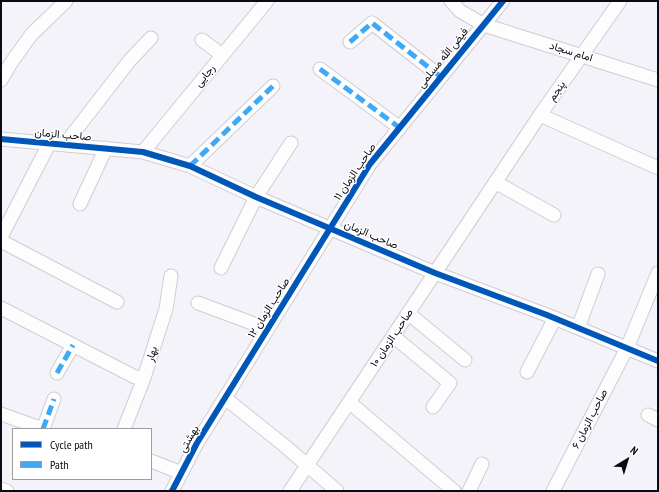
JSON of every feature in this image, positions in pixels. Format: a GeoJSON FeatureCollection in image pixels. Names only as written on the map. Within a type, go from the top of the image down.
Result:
{"type":"FeatureCollection","features":[{"type":"Feature","properties":{"kind":"street"},"geometry":{"type":"LineString","coordinates":[[1,80],[31,35],[66,1]]}},
{"type":"Feature","properties":{"kind":"street","name":"امام سجاد"},"geometry":{"type":"LineString","coordinates":[[451,1],[460,11],[484,25],[658,80]]}},
{"type":"Feature","properties":{"kind":"street","name":"فیض الله مسلمی"},"geometry":{"type":"LineString","coordinates":[[400,128],[503,1]]}},
{"type":"Feature","properties":{"kind":"street","name":"پنجم"},"geometry":{"type":"LineString","coordinates":[[495,182],[620,1]]}},
{"type":"Feature","properties":{"kind":"street","name":"رجایی"},"geometry":{"type":"LineString","coordinates":[[144,152],[262,3]]}},
{"type":"Feature","properties":{"kind":"street"},"geometry":{"type":"LineString","coordinates":[[350,42],[372,23],[441,76]]}},
{"type":"Feature","properties":{"kind":"street"},"geometry":{"type":"LineString","coordinates":[[65,144],[130,60],[151,38]]}},
{"type":"Feature","properties":{"kind":"street"},"geometry":{"type":"LineString","coordinates":[[202,40],[222,55]]}},
{"type":"Feature","properties":{"kind":"street"},"geometry":{"type":"LineString","coordinates":[[320,69],[400,128]]}},
{"type":"Feature","properties":{"kind":"street"},"geometry":{"type":"LineString","coordinates":[[190,166],[274,86]]}},
{"type":"Feature","properties":{"kind":"street"},"geometry":{"type":"LineString","coordinates":[[540,115],[658,168]]}},
{"type":"Feature","properties":{"kind":"street","name":"صاحب الزمان ۱۱"},"geometry":{"type":"LineString","coordinates":[[330,229],[370,164],[400,128]]}},
{"type":"Feature","properties":{"kind":"street","name":"صاحب الزمان"},"geometry":{"type":"LineString","coordinates":[[1,139],[144,152],[190,166],[256,197],[435,273],[555,318],[658,361]]}},
{"type":"Feature","properties":{"kind":"street"},"geometry":{"type":"LineString","coordinates":[[1,237],[49,144]]}},
{"type":"Feature","properties":{"kind":"street"},"geometry":{"type":"LineString","coordinates":[[220,268],[256,197],[291,144]]}},
{"type":"Feature","properties":{"kind":"street"},"geometry":{"type":"LineString","coordinates":[[80,204],[106,148]]}},
{"type":"Feature","properties":{"kind":"street"},"geometry":{"type":"LineString","coordinates":[[495,182],[554,215]]}},
{"type":"Feature","properties":{"kind":"street","name":"صاحب الزمان ۱۰"},"geometry":{"type":"LineString","coordinates":[[349,402],[495,182]]}},
{"type":"Feature","properties":{"kind":"street","name":"صاحب الزمان ۱۲"},"geometry":{"type":"LineString","coordinates":[[225,398],[330,229]]}},
{"type":"Feature","properties":{"kind":"street"},"geometry":{"type":"LineString","coordinates":[[1,241],[117,302]]}},
{"type":"Feature","properties":{"kind":"street"},"geometry":{"type":"LineString","coordinates":[[578,328],[598,274]]}},
{"type":"Feature","properties":{"kind":"street","name":"صاحب الزمان ۶"},"geometry":{"type":"LineString","coordinates":[[553,491],[627,348],[658,274]]}},
{"type":"Feature","properties":{"kind":"street","name":"بهار"},"geometry":{"type":"LineString","coordinates":[[124,428],[144,378],[166,309],[171,276]]}},
{"type":"Feature","properties":{"kind":"street"},"geometry":{"type":"LineString","coordinates":[[198,303],[268,328]]}},
{"type":"Feature","properties":{"kind":"street"},"geometry":{"type":"LineString","coordinates":[[1,308],[135,377],[144,378]]}},
{"type":"Feature","properties":{"kind":"street"},"geometry":{"type":"LineString","coordinates":[[408,313],[465,360]]}},
{"type":"Feature","properties":{"kind":"street"},"geometry":{"type":"LineString","coordinates":[[527,372],[555,318]]}},
{"type":"Feature","properties":{"kind":"street"},"geometry":{"type":"LineString","coordinates":[[393,336],[450,383],[433,407]]}},
{"type":"Feature","properties":{"kind":"street"},"geometry":{"type":"LineString","coordinates":[[57,373],[73,345]]}},
{"type":"Feature","properties":{"kind":"street"},"geometry":{"type":"LineString","coordinates":[[225,398],[286,446],[337,491]]}},
{"type":"Feature","properties":{"kind":"street","name":"بهشتی"},"geometry":{"type":"LineString","coordinates":[[172,491],[197,444],[225,398]]}},
{"type":"Feature","properties":{"kind":"street"},"geometry":{"type":"LineString","coordinates":[[43,428],[54,399]]}},
{"type":"Feature","properties":{"kind":"street"},"geometry":{"type":"LineString","coordinates":[[290,491],[349,402],[454,491]]}},
{"type":"Feature","properties":{"kind":"street"},"geometry":{"type":"LineString","coordinates":[[1,414],[40,428]]}},
{"type":"Feature","properties":{"kind":"street"},"geometry":{"type":"LineString","coordinates":[[152,461],[182,473]]}},
{"type":"Feature","properties":{"kind":"street"},"geometry":{"type":"LineString","coordinates":[[469,491],[482,464]]}},
{"type":"Feature","properties":{"kind":"street"},"geometry":{"type":"LineString","coordinates":[[1,489],[7,491]]}},
{"type":"Feature","properties":{"kind":"marked path"},"geometry":{"type":"LineString","coordinates":[[350,42],[372,23],[441,77]]}},
{"type":"Feature","properties":{"kind":"marked path"},"geometry":{"type":"LineString","coordinates":[[320,69],[400,128]]}},
{"type":"Feature","properties":{"kind":"marked path"},"geometry":{"type":"LineString","coordinates":[[190,166],[273,86]]}},
{"type":"Feature","properties":{"kind":"marked path"},"geometry":{"type":"LineString","coordinates":[[57,373],[73,345]]}},
{"type":"Feature","properties":{"kind":"marked path"},"geometry":{"type":"LineString","coordinates":[[43,428],[54,399]]}},
{"type":"Feature","properties":{"kind":"cycle path"},"geometry":{"type":"LineString","coordinates":[[172,491],[197,443],[370,164],[503,1]]}},
{"type":"Feature","properties":{"kind":"cycle path"},"geometry":{"type":"LineString","coordinates":[[1,139],[143,152],[190,166],[256,197],[435,273],[547,315],[658,361]]}}]}
